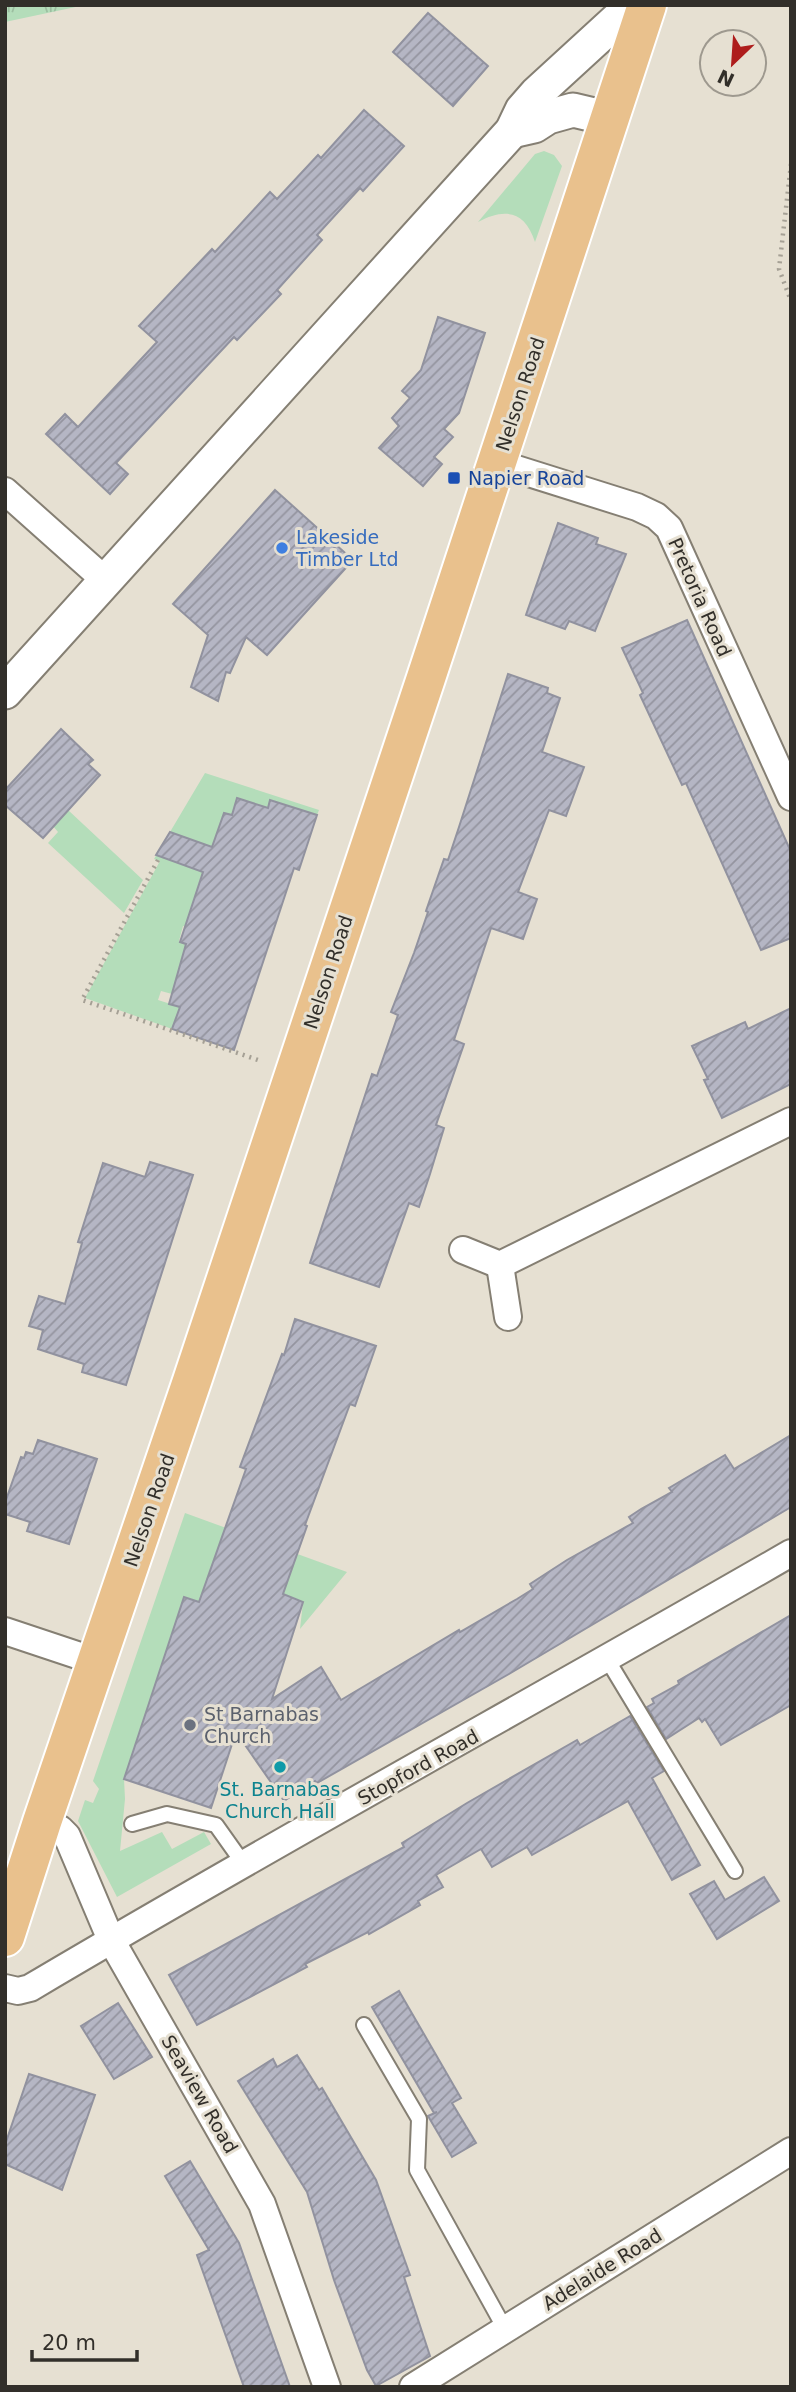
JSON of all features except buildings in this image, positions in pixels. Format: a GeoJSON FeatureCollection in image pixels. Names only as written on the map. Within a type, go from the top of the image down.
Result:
{"type":"FeatureCollection","features":[{"type":"Feature","properties":{"kind":"main road","name":"Nelson Road"},"geometry":{"type":"LineString","coordinates":[[5,1937],[611,119],[631,11]]}},
{"type":"Feature","properties":{"kind":"street"},"geometry":{"type":"LineString","coordinates":[[5,692],[512,131],[522,110],[549,81],[631,11]]}},
{"type":"Feature","properties":{"kind":"street"},"geometry":{"type":"LineString","coordinates":[[512,131],[534,126],[548,117],[573,110],[611,119]]}},
{"type":"Feature","properties":{"kind":"street","name":"Pretoria Road"},"geometry":{"type":"LineString","coordinates":[[497,463],[636,507],[656,516],[669,528],[791,797]]}},
{"type":"Feature","properties":{"kind":"street"},"geometry":{"type":"LineString","coordinates":[[5,491],[106,581]]}},
{"type":"Feature","properties":{"kind":"street"},"geometry":{"type":"LineString","coordinates":[[463,1250],[500,1265],[791,1121]]}},
{"type":"Feature","properties":{"kind":"street"},"geometry":{"type":"LineString","coordinates":[[500,1265],[508,1317]]}},
{"type":"Feature","properties":{"kind":"street","name":"Stopford Road"},"geometry":{"type":"LineString","coordinates":[[5,1988],[26,1990],[243,1863],[791,1553]]}},
{"type":"Feature","properties":{"kind":"street"},"geometry":{"type":"LineString","coordinates":[[5,1631],[98,1662]]}},
{"type":"Feature","properties":{"kind":"street","name":"Seaview Road"},"geometry":{"type":"LineString","coordinates":[[42,1822],[60,1829],[67,1836],[111,1940],[262,2204],[327,2387]]}},
{"type":"Feature","properties":{"kind":"street","name":"Adelaide Road"},"geometry":{"type":"LineString","coordinates":[[413,2387],[791,2151]]}},
{"type":"Feature","properties":{"kind":"lane"},"geometry":{"type":"LineString","coordinates":[[607,1659],[735,1871]]}},
{"type":"Feature","properties":{"kind":"lane"},"geometry":{"type":"LineString","coordinates":[[132,1824],[167,1814],[216,1825],[243,1863]]}},
{"type":"Feature","properties":{"kind":"lane"},"geometry":{"type":"LineString","coordinates":[[364,2025],[419,2119],[417,2170],[505,2329]]}},
{"type":"Feature","properties":{"kind":"path"},"geometry":{"type":"LineString","coordinates":[[791,164],[779,269],[791,301]]}},
{"type":"Feature","properties":{"kind":"path"},"geometry":{"type":"LineString","coordinates":[[158,860],[82,1000],[268,1064]]}},
{"type":"Feature","properties":{"kind":"green space"},"geometry":{"type":"Polygon","coordinates":[[[5,5],[85,5],[5,22],[5,5]]]}},
{"type":"Feature","properties":{"kind":"green space"},"geometry":{"type":"Polygon","coordinates":[[[544,151],[554,155],[562,166],[535,242],[526,223],[512,215],[496,215],[478,222],[535,154],[544,151]]]}},
{"type":"Feature","properties":{"kind":"green space"},"geometry":{"type":"Polygon","coordinates":[[[205,773],[319,810],[317,815],[271,800],[268,808],[238,798],[216,880],[201,876],[197,889],[238,903],[224,939],[183,926],[179,941],[197,947],[172,994],[161,991],[158,1000],[180,1007],[172,1029],[85,998],[160,861],[154,859],[205,773]]]}},
{"type":"Feature","properties":{"kind":"green space"},"geometry":{"type":"Polygon","coordinates":[[[68,810],[143,880],[124,913],[48,843],[58,832],[53,826],[68,810]]]}},
{"type":"Feature","properties":{"kind":"green space"},"geometry":{"type":"Polygon","coordinates":[[[185,1513],[347,1572],[300,1629],[303,1602],[210,1571],[199,1602],[184,1598],[124,1779],[125,1799],[120,1851],[162,1832],[172,1849],[204,1832],[211,1844],[117,1897],[78,1821],[85,1800],[93,1803],[99,1789],[93,1781],[185,1513]]]}},
{"type":"Feature","properties":{"kind":"place","name":"Napier Road"},"geometry":{"type":"Point","coordinates":[454,478]}},
{"type":"Feature","properties":{"kind":"place","name":"Lakeside Timber Ltd"},"geometry":{"type":"Point","coordinates":[282,548]}},
{"type":"Feature","properties":{"kind":"place","name":"St Barnabas Church"},"geometry":{"type":"Point","coordinates":[190,1725]}},
{"type":"Feature","properties":{"kind":"place","name":"St. Barnabas Church Hall"},"geometry":{"type":"Point","coordinates":[280,1767]}}]}
